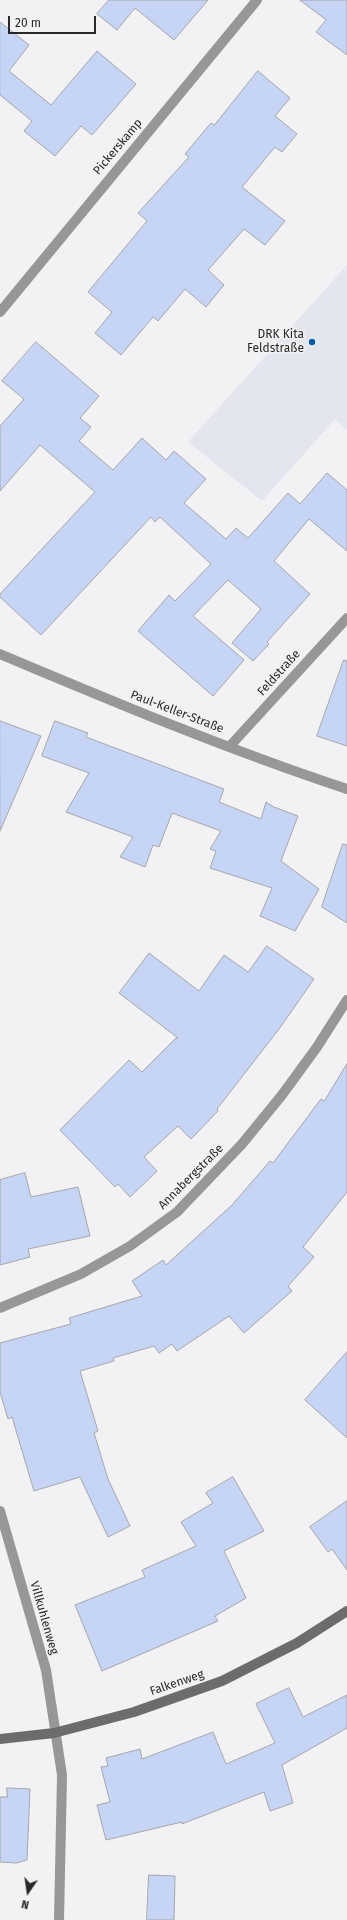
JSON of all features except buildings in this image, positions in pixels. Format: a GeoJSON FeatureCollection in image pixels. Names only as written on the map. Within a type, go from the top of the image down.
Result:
{"type":"FeatureCollection","features":[{"type":"Feature","properties":{"kind":"main road","name":"Falkenweg"},"geometry":{"type":"LineString","coordinates":[[0,1739],[54,1733],[134,1712],[222,1682],[297,1643],[347,1611]]}},
{"type":"Feature","properties":{"kind":"street","name":"Pickerskamp"},"geometry":{"type":"LineString","coordinates":[[0,312],[257,0]]}},
{"type":"Feature","properties":{"kind":"street","name":"Feldstraße"},"geometry":{"type":"LineString","coordinates":[[230,746],[347,618]]}},
{"type":"Feature","properties":{"kind":"street","name":"Paul-Keller-Straße"},"geometry":{"type":"LineString","coordinates":[[0,654],[120,704],[307,776],[347,789]]}},
{"type":"Feature","properties":{"kind":"street","name":"Annabergstraße"},"geometry":{"type":"LineString","coordinates":[[0,1308],[81,1274],[130,1246],[177,1212],[242,1144],[282,1095],[317,1047],[347,1000]]}},
{"type":"Feature","properties":{"kind":"street","name":"Villkuhlenweg"},"geometry":{"type":"LineString","coordinates":[[0,1511],[46,1670],[54,1733],[62,1775],[59,1920]]}},
{"type":"Feature","properties":{"kind":"shaded area","name":"DRK Kita Feldstraße"},"geometry":{"type":"Polygon","coordinates":[[[347,265],[347,430],[335,419],[262,501],[188,442],[347,265]]]}},
{"type":"Feature","properties":{"kind":"place","name":"DRK Kita Feldstraße"},"geometry":{"type":"Point","coordinates":[312,342]}}]}
